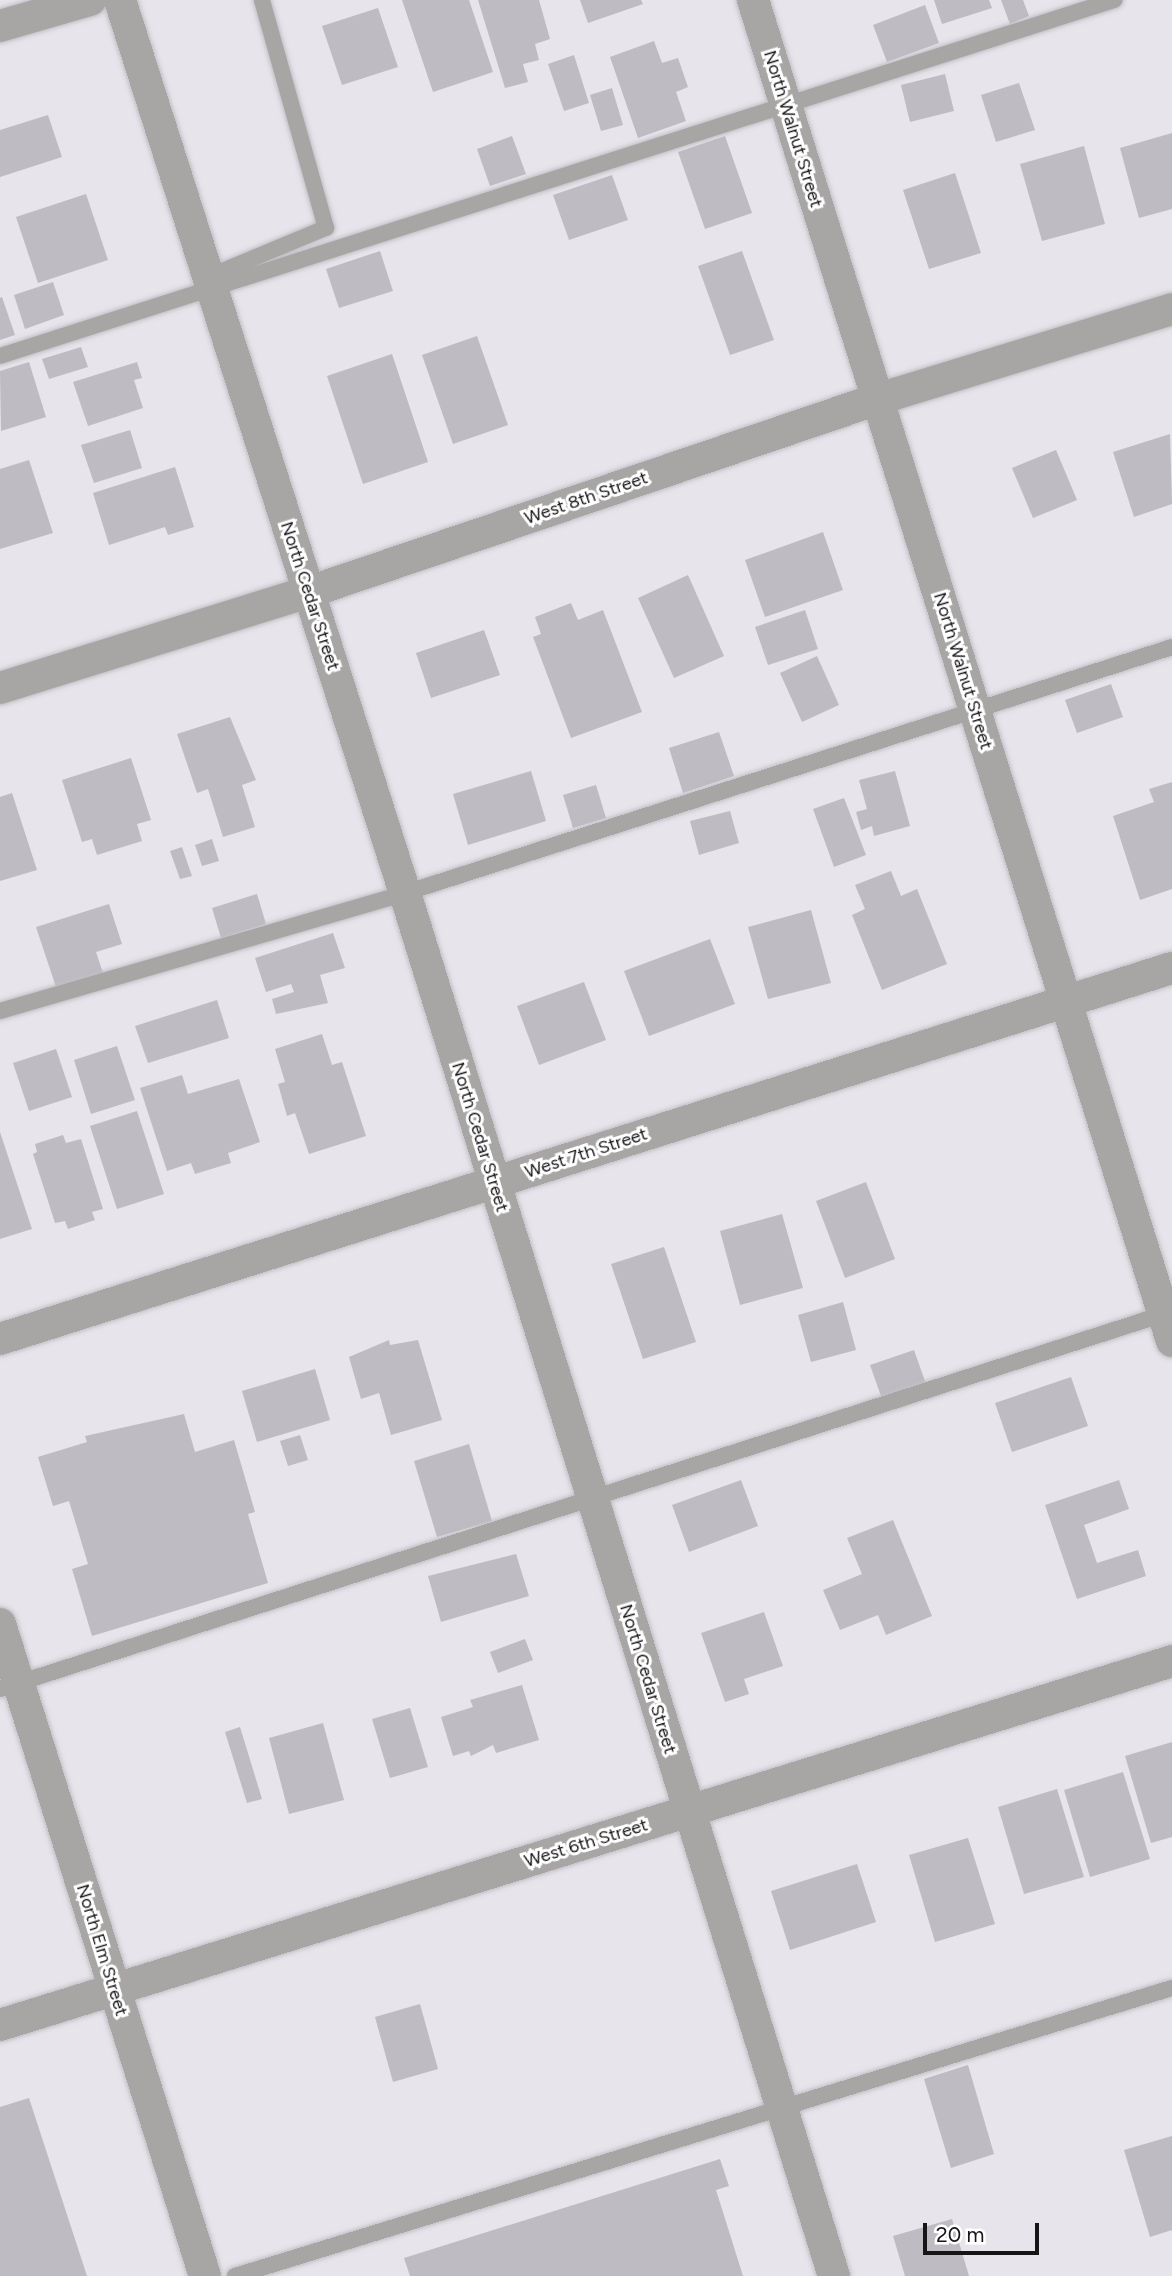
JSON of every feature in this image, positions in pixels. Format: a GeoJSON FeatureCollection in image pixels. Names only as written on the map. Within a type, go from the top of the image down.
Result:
{"type":"FeatureCollection","features":[{"type":"Feature","properties":{"kind":"street"},"geometry":{"type":"LineString","coordinates":[[0,26],[90,0]]}},
{"type":"Feature","properties":{"kind":"street","name":"North Cedar Street"},"geometry":{"type":"LineString","coordinates":[[120,0],[405,894],[834,2276]]}},
{"type":"Feature","properties":{"kind":"street","name":"North Walnut Street"},"geometry":{"type":"LineString","coordinates":[[753,0],[1065,999],[1169,1322]]}},
{"type":"Feature","properties":{"kind":"street","name":"West 8th Street"},"geometry":{"type":"LineString","coordinates":[[0,688],[309,592],[878,399],[1172,309]]}},
{"type":"Feature","properties":{"kind":"street","name":"West 7th Street"},"geometry":{"type":"LineString","coordinates":[[0,1339],[1065,999],[1172,968]]}},
{"type":"Feature","properties":{"kind":"street","name":"North Elm Street"},"geometry":{"type":"LineString","coordinates":[[0,1624],[9,1686],[115,1990],[205,2276]]}},
{"type":"Feature","properties":{"kind":"street","name":"West 6th Street"},"geometry":{"type":"LineString","coordinates":[[0,2025],[1172,1661]]}},
{"type":"Feature","properties":{"kind":"lane"},"geometry":{"type":"LineString","coordinates":[[210,283],[326,228],[262,0]]}},
{"type":"Feature","properties":{"kind":"lane"},"geometry":{"type":"LineString","coordinates":[[0,356],[210,283],[1114,0]]}},
{"type":"Feature","properties":{"kind":"lane"},"geometry":{"type":"LineString","coordinates":[[0,1011],[405,894],[974,708],[1172,647]]}},
{"type":"Feature","properties":{"kind":"lane"},"geometry":{"type":"LineString","coordinates":[[9,1686],[592,1499],[1169,1322]]}},
{"type":"Feature","properties":{"kind":"lane"},"geometry":{"type":"LineString","coordinates":[[235,2276],[1172,1988]]}},
{"type":"Feature","properties":{"kind":"building"},"geometry":{"type":"Polygon","coordinates":[[[402,0],[469,0],[493,72],[433,92],[402,0]]]}},
{"type":"Feature","properties":{"kind":"building"},"geometry":{"type":"Polygon","coordinates":[[[478,0],[539,0],[550,39],[535,44],[539,60],[523,64],[528,82],[505,88],[478,0]]]}},
{"type":"Feature","properties":{"kind":"building"},"geometry":{"type":"Polygon","coordinates":[[[580,0],[641,0],[643,4],[588,23],[580,0]]]}},
{"type":"Feature","properties":{"kind":"building"},"geometry":{"type":"Polygon","coordinates":[[[934,0],[989,0],[992,8],[942,24],[934,0]]]}},
{"type":"Feature","properties":{"kind":"building"},"geometry":{"type":"Polygon","coordinates":[[[1001,0],[1023,0],[1029,16],[1010,24],[1001,0]]]}},
{"type":"Feature","properties":{"kind":"building"},"geometry":{"type":"Polygon","coordinates":[[[925,5],[939,43],[887,62],[873,25],[925,5]]]}},
{"type":"Feature","properties":{"kind":"building"},"geometry":{"type":"Polygon","coordinates":[[[378,8],[398,67],[342,85],[322,26],[378,8]]]}},
{"type":"Feature","properties":{"kind":"building"},"geometry":{"type":"Polygon","coordinates":[[[654,41],[662,63],[678,58],[688,87],[676,92],[686,121],[638,138],[610,57],[654,41]]]}},
{"type":"Feature","properties":{"kind":"building"},"geometry":{"type":"Polygon","coordinates":[[[574,55],[589,103],[564,111],[548,64],[574,55]]]}},
{"type":"Feature","properties":{"kind":"building"},"geometry":{"type":"Polygon","coordinates":[[[945,74],[954,111],[910,122],[901,85],[945,74]]]}},
{"type":"Feature","properties":{"kind":"building"},"geometry":{"type":"Polygon","coordinates":[[[1019,83],[1035,130],[996,142],[981,95],[1019,83]]]}},
{"type":"Feature","properties":{"kind":"building"},"geometry":{"type":"Polygon","coordinates":[[[612,88],[623,125],[601,131],[590,95],[612,88]]]}},
{"type":"Feature","properties":{"kind":"building"},"geometry":{"type":"Polygon","coordinates":[[[48,115],[62,157],[0,177],[0,130],[48,115]]]}},
{"type":"Feature","properties":{"kind":"building"},"geometry":{"type":"Polygon","coordinates":[[[1172,133],[1172,209],[1139,218],[1120,148],[1172,133]]]}},
{"type":"Feature","properties":{"kind":"building"},"geometry":{"type":"Polygon","coordinates":[[[512,136],[526,174],[490,186],[477,149],[512,136]]]}},
{"type":"Feature","properties":{"kind":"building"},"geometry":{"type":"Polygon","coordinates":[[[725,136],[752,213],[705,229],[678,152],[725,136]]]}},
{"type":"Feature","properties":{"kind":"building"},"geometry":{"type":"Polygon","coordinates":[[[1084,146],[1105,224],[1042,241],[1020,164],[1084,146]]]}},
{"type":"Feature","properties":{"kind":"building"},"geometry":{"type":"Polygon","coordinates":[[[955,173],[981,253],[929,269],[903,190],[955,173]]]}},
{"type":"Feature","properties":{"kind":"building"},"geometry":{"type":"Polygon","coordinates":[[[612,175],[628,220],[569,240],[553,195],[612,175]]]}},
{"type":"Feature","properties":{"kind":"building"},"geometry":{"type":"Polygon","coordinates":[[[86,194],[108,260],[38,283],[16,217],[86,194]]]}},
{"type":"Feature","properties":{"kind":"building"},"geometry":{"type":"Polygon","coordinates":[[[380,251],[393,291],[339,308],[326,269],[380,251]]]}},
{"type":"Feature","properties":{"kind":"building"},"geometry":{"type":"Polygon","coordinates":[[[742,251],[774,340],[730,355],[698,266],[742,251]]]}},
{"type":"Feature","properties":{"kind":"building"},"geometry":{"type":"Polygon","coordinates":[[[53,282],[64,315],[25,329],[14,295],[53,282]]]}},
{"type":"Feature","properties":{"kind":"building"},"geometry":{"type":"Polygon","coordinates":[[[2,297],[15,335],[0,340],[0,298],[2,297]]]}},
{"type":"Feature","properties":{"kind":"building"},"geometry":{"type":"Polygon","coordinates":[[[477,336],[508,425],[453,444],[422,355],[477,336]]]}},
{"type":"Feature","properties":{"kind":"building"},"geometry":{"type":"Polygon","coordinates":[[[81,347],[88,367],[49,379],[42,359],[81,347]]]}},
{"type":"Feature","properties":{"kind":"building"},"geometry":{"type":"Polygon","coordinates":[[[392,354],[428,462],[363,484],[327,376],[392,354]]]}},
{"type":"Feature","properties":{"kind":"building"},"geometry":{"type":"Polygon","coordinates":[[[29,362],[46,417],[1,431],[0,371],[29,362]]]}},
{"type":"Feature","properties":{"kind":"building"},"geometry":{"type":"Polygon","coordinates":[[[137,362],[142,378],[134,380],[143,408],[88,426],[73,382],[137,362]]]}},
{"type":"Feature","properties":{"kind":"building"},"geometry":{"type":"Polygon","coordinates":[[[130,430],[142,468],[94,483],[81,445],[130,430]]]}},
{"type":"Feature","properties":{"kind":"building"},"geometry":{"type":"Polygon","coordinates":[[[1170,434],[1172,504],[1134,517],[1113,452],[1170,434]]]}},
{"type":"Feature","properties":{"kind":"building"},"geometry":{"type":"Polygon","coordinates":[[[1056,450],[1077,500],[1033,518],[1012,468],[1056,450]]]}},
{"type":"Feature","properties":{"kind":"building"},"geometry":{"type":"Polygon","coordinates":[[[29,460],[53,533],[0,549],[0,469],[29,460]]]}},
{"type":"Feature","properties":{"kind":"building"},"geometry":{"type":"Polygon","coordinates":[[[175,467],[194,527],[168,535],[165,527],[109,545],[93,493],[175,467]]]}},
{"type":"Feature","properties":{"kind":"building"},"geometry":{"type":"Polygon","coordinates":[[[823,532],[843,590],[765,617],[745,560],[823,532]]]}},
{"type":"Feature","properties":{"kind":"building"},"geometry":{"type":"Polygon","coordinates":[[[688,575],[724,656],[674,678],[638,598],[688,575]]]}},
{"type":"Feature","properties":{"kind":"building"},"geometry":{"type":"Polygon","coordinates":[[[571,603],[578,620],[603,610],[642,712],[571,738],[533,637],[541,634],[535,617],[571,603]]]}},
{"type":"Feature","properties":{"kind":"building"},"geometry":{"type":"Polygon","coordinates":[[[805,610],[818,649],[768,665],[755,627],[805,610]]]}},
{"type":"Feature","properties":{"kind":"building"},"geometry":{"type":"Polygon","coordinates":[[[484,630],[500,675],[431,698],[416,653],[484,630]]]}},
{"type":"Feature","properties":{"kind":"building"},"geometry":{"type":"Polygon","coordinates":[[[817,656],[839,705],[802,722],[780,673],[817,656]]]}},
{"type":"Feature","properties":{"kind":"building"},"geometry":{"type":"Polygon","coordinates":[[[1111,684],[1123,717],[1077,733],[1065,700],[1111,684]]]}},
{"type":"Feature","properties":{"kind":"building"},"geometry":{"type":"Polygon","coordinates":[[[230,717],[256,780],[242,785],[255,827],[223,837],[208,789],[197,793],[177,734],[230,717]]]}},
{"type":"Feature","properties":{"kind":"building"},"geometry":{"type":"Polygon","coordinates":[[[719,732],[734,776],[683,793],[669,748],[719,732]]]}},
{"type":"Feature","properties":{"kind":"building"},"geometry":{"type":"Polygon","coordinates":[[[131,758],[151,820],[137,824],[142,841],[97,855],[92,839],[82,842],[62,780],[131,758]]]}},
{"type":"Feature","properties":{"kind":"building"},"geometry":{"type":"Polygon","coordinates":[[[531,771],[546,821],[468,845],[453,794],[531,771]]]}},
{"type":"Feature","properties":{"kind":"building"},"geometry":{"type":"Polygon","coordinates":[[[895,771],[910,826],[874,836],[872,826],[861,830],[856,812],[867,809],[859,780],[895,771]]]}},
{"type":"Feature","properties":{"kind":"building"},"geometry":{"type":"Polygon","coordinates":[[[1172,782],[1172,889],[1140,900],[1113,816],[1154,802],[1149,789],[1172,782]]]}},
{"type":"Feature","properties":{"kind":"building"},"geometry":{"type":"Polygon","coordinates":[[[596,785],[606,818],[573,828],[563,795],[596,785]]]}},
{"type":"Feature","properties":{"kind":"building"},"geometry":{"type":"Polygon","coordinates":[[[12,793],[37,870],[0,881],[0,797],[12,793]]]}},
{"type":"Feature","properties":{"kind":"building"},"geometry":{"type":"Polygon","coordinates":[[[844,798],[866,855],[834,867],[813,809],[844,798]]]}},
{"type":"Feature","properties":{"kind":"building"},"geometry":{"type":"Polygon","coordinates":[[[730,811],[739,843],[699,855],[690,821],[730,811]]]}},
{"type":"Feature","properties":{"kind":"building"},"geometry":{"type":"Polygon","coordinates":[[[212,839],[219,861],[202,866],[195,845],[212,839]]]}},
{"type":"Feature","properties":{"kind":"building"},"geometry":{"type":"Polygon","coordinates":[[[182,847],[192,876],[180,879],[170,851],[182,847]]]}},
{"type":"Feature","properties":{"kind":"building"},"geometry":{"type":"Polygon","coordinates":[[[891,871],[901,896],[917,889],[947,964],[882,990],[852,915],[865,909],[855,885],[891,871]]]}},
{"type":"Feature","properties":{"kind":"building"},"geometry":{"type":"Polygon","coordinates":[[[257,894],[266,924],[221,938],[212,908],[257,894]]]}},
{"type":"Feature","properties":{"kind":"building"},"geometry":{"type":"Polygon","coordinates":[[[109,904],[122,944],[96,952],[103,973],[56,987],[36,927],[109,904]]]}},
{"type":"Feature","properties":{"kind":"building"},"geometry":{"type":"Polygon","coordinates":[[[811,910],[831,983],[768,999],[748,927],[811,910]]]}},
{"type":"Feature","properties":{"kind":"building"},"geometry":{"type":"Polygon","coordinates":[[[333,933],[345,968],[320,975],[328,1003],[276,1014],[272,999],[294,992],[291,984],[266,992],[255,958],[333,933]]]}},
{"type":"Feature","properties":{"kind":"building"},"geometry":{"type":"Polygon","coordinates":[[[710,939],[735,1004],[649,1036],[624,971],[710,939]]]}},
{"type":"Feature","properties":{"kind":"building"},"geometry":{"type":"Polygon","coordinates":[[[584,982],[606,1040],[539,1065],[517,1006],[584,982]]]}},
{"type":"Feature","properties":{"kind":"building"},"geometry":{"type":"Polygon","coordinates":[[[217,1000],[229,1038],[148,1063],[135,1026],[217,1000]]]}},
{"type":"Feature","properties":{"kind":"building"},"geometry":{"type":"Polygon","coordinates":[[[322,1034],[332,1065],[342,1062],[366,1136],[309,1154],[295,1113],[287,1116],[278,1084],[285,1082],[275,1049],[322,1034]]]}},
{"type":"Feature","properties":{"kind":"building"},"geometry":{"type":"Polygon","coordinates":[[[117,1046],[135,1100],[91,1114],[74,1060],[117,1046]]]}},
{"type":"Feature","properties":{"kind":"building"},"geometry":{"type":"Polygon","coordinates":[[[56,1049],[72,1097],[29,1111],[13,1063],[56,1049]]]}},
{"type":"Feature","properties":{"kind":"building"},"geometry":{"type":"Polygon","coordinates":[[[182,1075],[188,1094],[239,1079],[260,1142],[228,1153],[231,1163],[195,1174],[191,1163],[167,1171],[140,1088],[182,1075]]]}},
{"type":"Feature","properties":{"kind":"building"},"geometry":{"type":"Polygon","coordinates":[[[137,1111],[164,1194],[117,1209],[90,1126],[137,1111]]]}},
{"type":"Feature","properties":{"kind":"building"},"geometry":{"type":"Polygon","coordinates":[[[0,1132],[32,1229],[0,1239],[0,1132]]]}},
{"type":"Feature","properties":{"kind":"building"},"geometry":{"type":"Polygon","coordinates":[[[63,1135],[66,1143],[81,1139],[103,1209],[92,1212],[95,1220],[68,1229],[65,1221],[55,1223],[33,1154],[37,1152],[35,1144],[63,1135]]]}},
{"type":"Feature","properties":{"kind":"building"},"geometry":{"type":"Polygon","coordinates":[[[866,1182],[895,1259],[845,1278],[816,1201],[866,1182]]]}},
{"type":"Feature","properties":{"kind":"building"},"geometry":{"type":"Polygon","coordinates":[[[782,1214],[803,1288],[740,1305],[720,1231],[782,1214]]]}},
{"type":"Feature","properties":{"kind":"building"},"geometry":{"type":"Polygon","coordinates":[[[664,1247],[696,1342],[643,1359],[611,1264],[664,1247]]]}},
{"type":"Feature","properties":{"kind":"building"},"geometry":{"type":"Polygon","coordinates":[[[843,1302],[856,1350],[811,1362],[798,1315],[843,1302]]]}},
{"type":"Feature","properties":{"kind":"building"},"geometry":{"type":"Polygon","coordinates":[[[389,1340],[390,1345],[418,1340],[442,1420],[391,1435],[379,1393],[361,1399],[349,1357],[389,1340]]]}},
{"type":"Feature","properties":{"kind":"building"},"geometry":{"type":"Polygon","coordinates":[[[914,1350],[926,1384],[882,1399],[870,1365],[914,1350]]]}},
{"type":"Feature","properties":{"kind":"building"},"geometry":{"type":"Polygon","coordinates":[[[315,1369],[330,1420],[257,1442],[242,1391],[315,1369]]]}},
{"type":"Feature","properties":{"kind":"building"},"geometry":{"type":"Polygon","coordinates":[[[1071,1377],[1088,1426],[1012,1452],[995,1403],[1071,1377]]]}},
{"type":"Feature","properties":{"kind":"building"},"geometry":{"type":"Polygon","coordinates":[[[184,1414],[195,1452],[234,1440],[255,1512],[248,1514],[268,1583],[92,1636],[72,1569],[88,1564],[69,1501],[53,1506],[38,1457],[87,1442],[85,1436],[184,1414]]]}},
{"type":"Feature","properties":{"kind":"building"},"geometry":{"type":"Polygon","coordinates":[[[300,1435],[308,1460],[288,1466],[280,1441],[300,1435]]]}},
{"type":"Feature","properties":{"kind":"building"},"geometry":{"type":"Polygon","coordinates":[[[469,1444],[492,1521],[437,1537],[414,1461],[469,1444]]]}},
{"type":"Feature","properties":{"kind":"building"},"geometry":{"type":"Polygon","coordinates":[[[741,1480],[758,1526],[689,1552],[672,1505],[741,1480]]]}},
{"type":"Feature","properties":{"kind":"building"},"geometry":{"type":"Polygon","coordinates":[[[1119,1480],[1129,1509],[1084,1525],[1097,1563],[1138,1550],[1146,1576],[1077,1599],[1045,1505],[1119,1480]]]}},
{"type":"Feature","properties":{"kind":"building"},"geometry":{"type":"Polygon","coordinates":[[[893,1520],[932,1616],[886,1635],[878,1615],[840,1630],[823,1590],[862,1574],[847,1538],[893,1520]]]}},
{"type":"Feature","properties":{"kind":"building"},"geometry":{"type":"Polygon","coordinates":[[[516,1554],[529,1596],[441,1622],[428,1576],[516,1554]]]}},
{"type":"Feature","properties":{"kind":"building"},"geometry":{"type":"Polygon","coordinates":[[[764,1612],[783,1666],[744,1679],[749,1694],[725,1702],[701,1633],[764,1612]]]}},
{"type":"Feature","properties":{"kind":"building"},"geometry":{"type":"Polygon","coordinates":[[[525,1639],[533,1660],[498,1673],[490,1652],[525,1639]]]}},
{"type":"Feature","properties":{"kind":"building"},"geometry":{"type":"Polygon","coordinates":[[[522,1685],[539,1740],[496,1753],[493,1745],[471,1756],[469,1751],[453,1756],[441,1717],[473,1707],[470,1700],[522,1685]]]}},
{"type":"Feature","properties":{"kind":"building"},"geometry":{"type":"Polygon","coordinates":[[[410,1708],[428,1767],[390,1778],[372,1719],[410,1708]]]}},
{"type":"Feature","properties":{"kind":"building"},"geometry":{"type":"Polygon","coordinates":[[[323,1723],[344,1800],[289,1814],[269,1738],[323,1723]]]}},
{"type":"Feature","properties":{"kind":"building"},"geometry":{"type":"Polygon","coordinates":[[[240,1727],[262,1799],[247,1803],[225,1732],[240,1727]]]}},
{"type":"Feature","properties":{"kind":"building"},"geometry":{"type":"Polygon","coordinates":[[[1172,1742],[1172,1837],[1151,1843],[1125,1756],[1172,1742]]]}},
{"type":"Feature","properties":{"kind":"building"},"geometry":{"type":"Polygon","coordinates":[[[1123,1772],[1150,1859],[1090,1877],[1064,1790],[1123,1772]]]}},
{"type":"Feature","properties":{"kind":"building"},"geometry":{"type":"Polygon","coordinates":[[[1057,1789],[1084,1877],[1024,1894],[998,1807],[1057,1789]]]}},
{"type":"Feature","properties":{"kind":"building"},"geometry":{"type":"Polygon","coordinates":[[[968,1838],[995,1924],[935,1942],[909,1855],[968,1838]]]}},
{"type":"Feature","properties":{"kind":"building"},"geometry":{"type":"Polygon","coordinates":[[[857,1864],[876,1922],[790,1950],[771,1891],[857,1864]]]}},
{"type":"Feature","properties":{"kind":"building"},"geometry":{"type":"Polygon","coordinates":[[[420,2004],[438,2069],[393,2082],[375,2017],[420,2004]]]}},
{"type":"Feature","properties":{"kind":"building"},"geometry":{"type":"Polygon","coordinates":[[[968,2065],[994,2154],[951,2168],[924,2079],[968,2065]]]}},
{"type":"Feature","properties":{"kind":"building"},"geometry":{"type":"Polygon","coordinates":[[[29,2098],[87,2276],[0,2276],[0,2107],[29,2098]]]}},
{"type":"Feature","properties":{"kind":"building"},"geometry":{"type":"Polygon","coordinates":[[[1172,2136],[1172,2230],[1150,2237],[1124,2150],[1172,2136]]]}},
{"type":"Feature","properties":{"kind":"building"},"geometry":{"type":"Polygon","coordinates":[[[720,2159],[729,2186],[716,2190],[743,2276],[410,2276],[404,2258],[720,2159]]]}},
{"type":"Feature","properties":{"kind":"building"},"geometry":{"type":"Polygon","coordinates":[[[952,2219],[969,2276],[905,2276],[893,2236],[952,2219]]]}}]}
